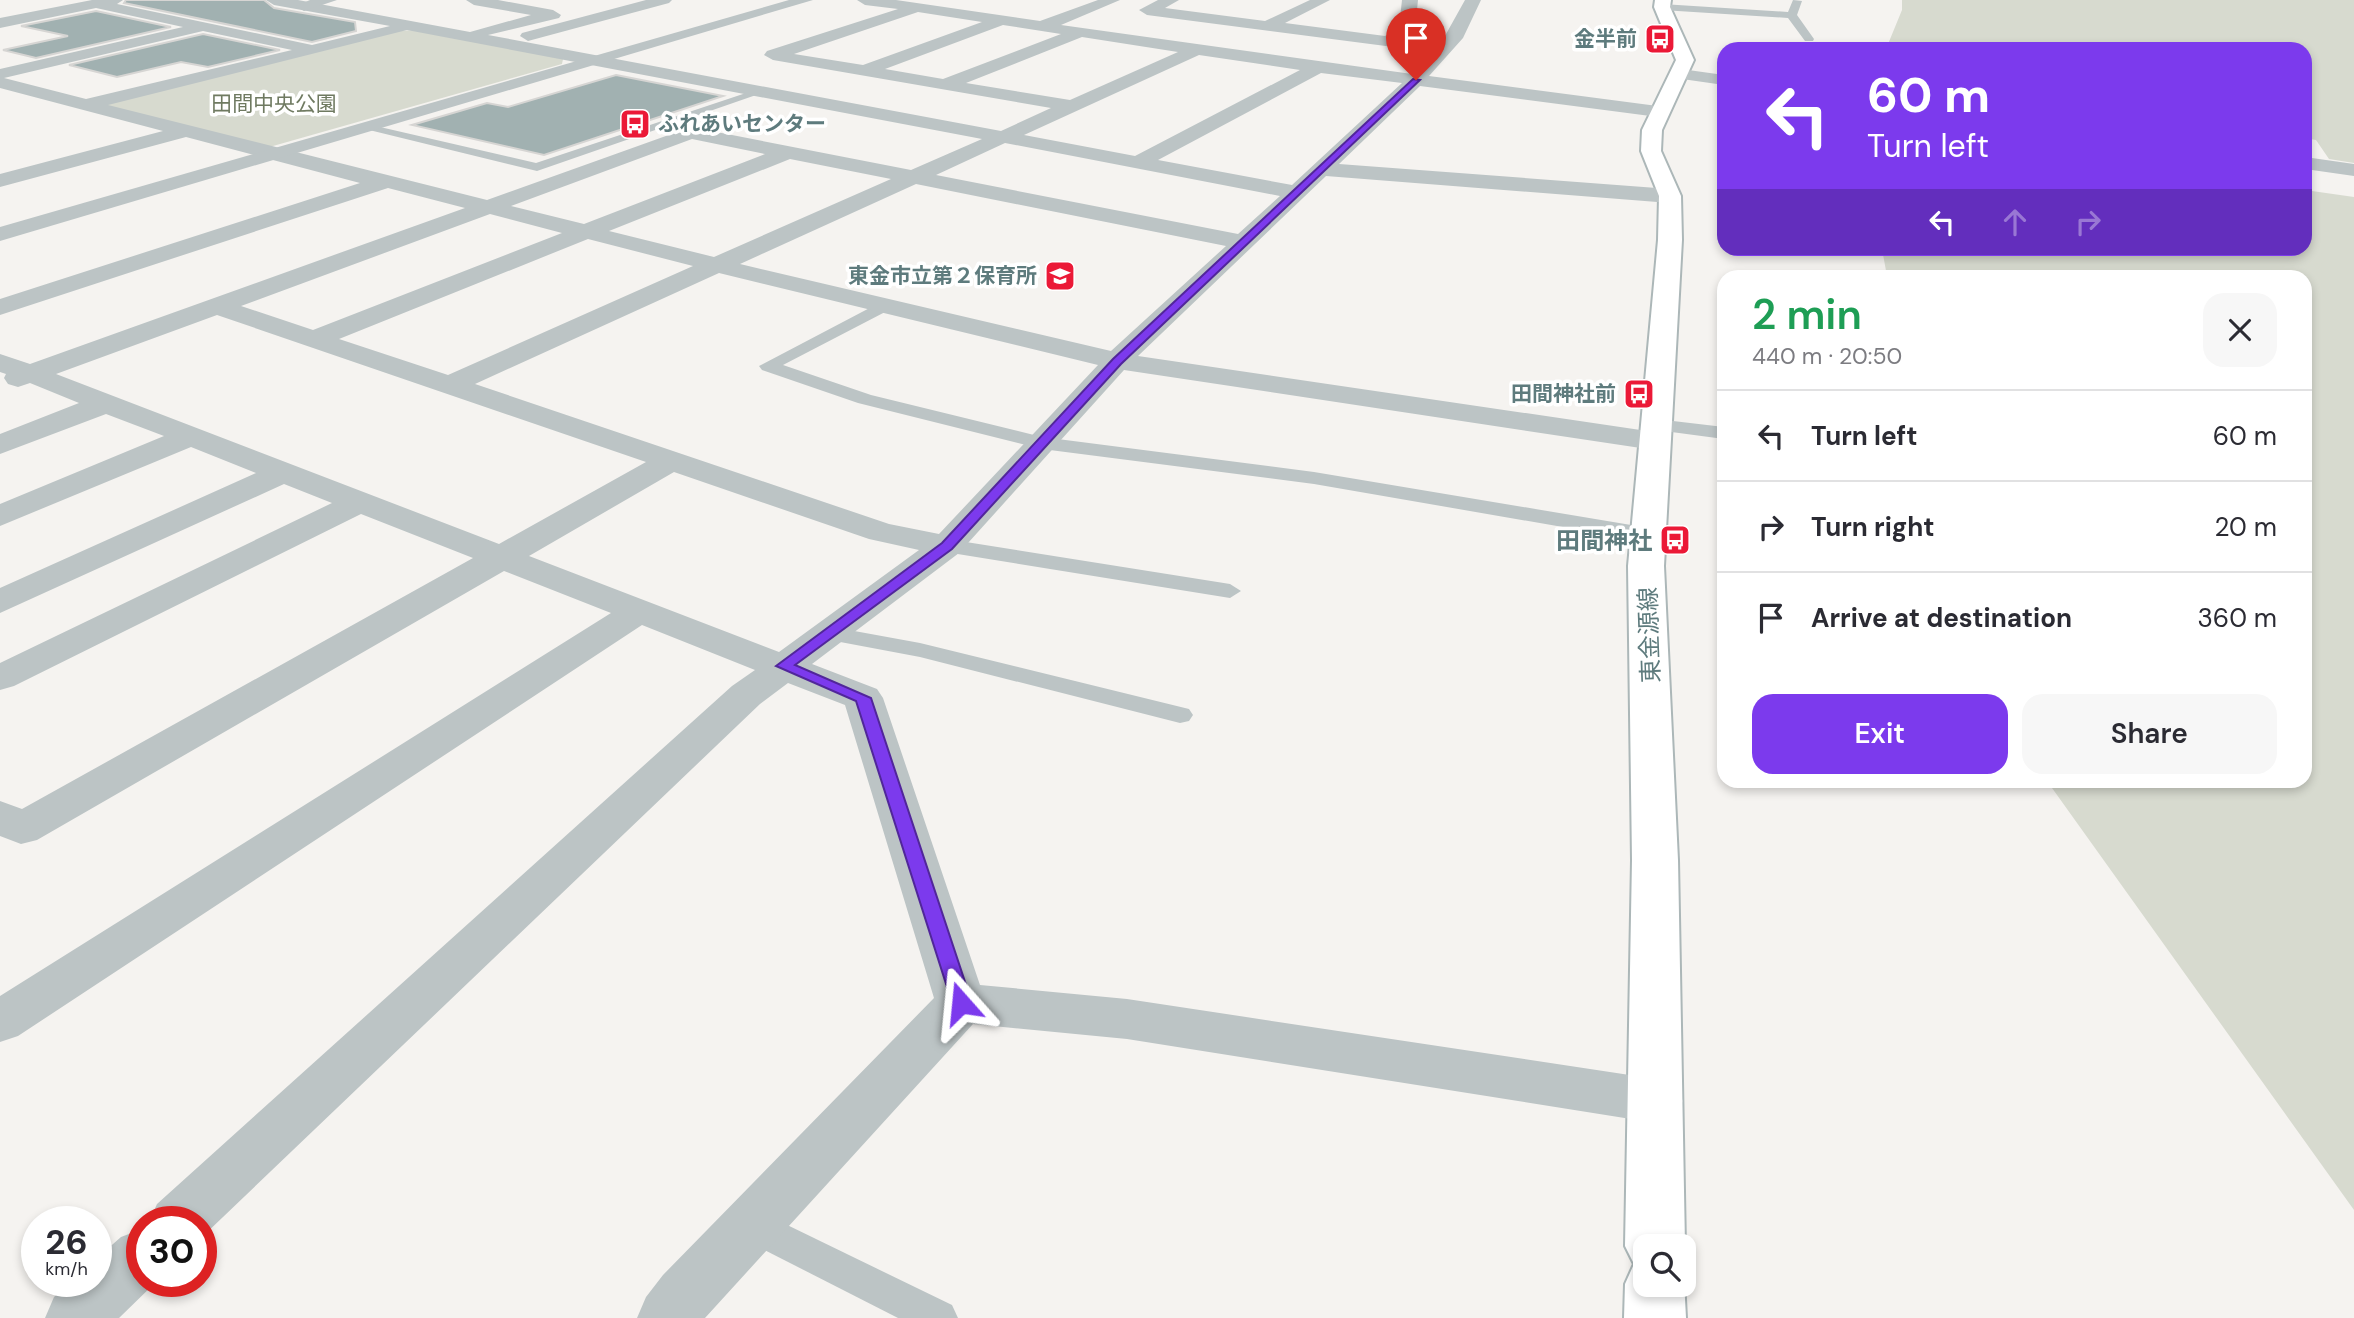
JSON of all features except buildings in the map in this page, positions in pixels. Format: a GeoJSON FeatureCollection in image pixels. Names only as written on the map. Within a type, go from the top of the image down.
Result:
{"type":"FeatureCollection","features":[{"type":"Feature","properties":{"kind":"main road"},"geometry":{"type":"LineString","coordinates":[[1662,4],[1685,60],[1681,74]]}},
{"type":"Feature","properties":{"kind":"main road","name":"東金源線"},"geometry":{"type":"LineString","coordinates":[[1655,1234],[1655,860],[1646,566],[1670,240],[1670,196],[1651,151],[1658,111],[1681,74]]}},
{"type":"Feature","properties":{"kind":"main road"},"geometry":{"type":"LineString","coordinates":[[1655,1297],[1655,1318]]}},
{"type":"Feature","properties":{"kind":"street"},"geometry":{"type":"LineString","coordinates":[[0,25],[115,0]]}},
{"type":"Feature","properties":{"kind":"street"},"geometry":{"type":"LineString","coordinates":[[274,0],[1138,163],[1309,181],[1670,196]]}},
{"type":"Feature","properties":{"kind":"street"},"geometry":{"type":"LineString","coordinates":[[304,6],[329,0]]}},
{"type":"Feature","properties":{"kind":"street"},"geometry":{"type":"LineString","coordinates":[[464,36],[553,15],[474,0]]}},
{"type":"Feature","properties":{"kind":"street"},"geometry":{"type":"LineString","coordinates":[[0,234],[805,0]]}},
{"type":"Feature","properties":{"kind":"street"},"geometry":{"type":"LineString","coordinates":[[865,0],[1317,68],[1540,93],[1658,111]]}},
{"type":"Feature","properties":{"kind":"street"},"geometry":{"type":"LineString","coordinates":[[943,0],[767,57],[1071,106]]}},
{"type":"Feature","properties":{"kind":"street"},"geometry":{"type":"LineString","coordinates":[[1042,26],[1112,0]]}},
{"type":"Feature","properties":{"kind":"street"},"geometry":{"type":"LineString","coordinates":[[1171,0],[1147,10],[1445,49]]}},
{"type":"Feature","properties":{"kind":"street"},"geometry":{"type":"LineString","coordinates":[[1266,26],[1322,0]]}},
{"type":"Feature","properties":{"kind":"street"},"geometry":{"type":"LineString","coordinates":[[1387,42],[1407,29],[1409,0]]}},
{"type":"Feature","properties":{"kind":"street"},"geometry":{"type":"LineString","coordinates":[[501,43],[655,1]]}},
{"type":"Feature","properties":{"kind":"street"},"geometry":{"type":"LineString","coordinates":[[195,1206],[746,695],[947,546],[1117,361],[1416,80],[1455,38],[1467,1]]}},
{"type":"Feature","properties":{"kind":"street"},"geometry":{"type":"LineString","coordinates":[[90,5],[208,26],[313,50]]}},
{"type":"Feature","properties":{"kind":"street"},"geometry":{"type":"LineString","coordinates":[[1140,41],[1198,16]]}},
{"type":"Feature","properties":{"kind":"street"},"geometry":{"type":"LineString","coordinates":[[864,71],[1002,20]]}},
{"type":"Feature","properties":{"kind":"street"},"geometry":{"type":"LineString","coordinates":[[0,25],[29,34]]}},
{"type":"Feature","properties":{"kind":"street"},"geometry":{"type":"LineString","coordinates":[[0,74],[208,26]]}},
{"type":"Feature","properties":{"kind":"street"},"geometry":{"type":"LineString","coordinates":[[85,106],[411,26]]}},
{"type":"Feature","properties":{"kind":"street"},"geometry":{"type":"LineString","coordinates":[[944,85],[1081,32]]}},
{"type":"Feature","properties":{"kind":"street"},"geometry":{"type":"LineString","coordinates":[[66,42],[102,51]]}},
{"type":"Feature","properties":{"kind":"street"},"geometry":{"type":"LineString","coordinates":[[451,384],[1197,50]]}},
{"type":"Feature","properties":{"kind":"street"},"geometry":{"type":"LineString","coordinates":[[695,80],[734,67]]}},
{"type":"Feature","properties":{"kind":"street"},"geometry":{"type":"LineString","coordinates":[[1138,163],[1317,68]]}},
{"type":"Feature","properties":{"kind":"street"},"geometry":{"type":"LineString","coordinates":[[1681,74],[1717,79]]}},
{"type":"Feature","properties":{"kind":"street"},"geometry":{"type":"LineString","coordinates":[[0,83],[382,182]]}},
{"type":"Feature","properties":{"kind":"street"},"geometry":{"type":"LineString","coordinates":[[0,181],[185,132]]}},
{"type":"Feature","properties":{"kind":"street"},"geometry":{"type":"LineString","coordinates":[[10,374],[217,306],[691,133],[1243,242]]}},
{"type":"Feature","properties":{"kind":"street"},"geometry":{"type":"LineString","coordinates":[[314,339],[788,152]]}},
{"type":"Feature","properties":{"kind":"street"},"geometry":{"type":"LineString","coordinates":[[12,158],[48,168]]}},
{"type":"Feature","properties":{"kind":"street"},"geometry":{"type":"LineString","coordinates":[[2312,164],[2354,170]]}},
{"type":"Feature","properties":{"kind":"street"},"geometry":{"type":"LineString","coordinates":[[0,307],[387,181],[721,263],[881,307],[1117,361],[1655,433]]}},
{"type":"Feature","properties":{"kind":"street"},"geometry":{"type":"LineString","coordinates":[[217,306],[881,531],[947,546]]}},
{"type":"Feature","properties":{"kind":"street"},"geometry":{"type":"LineString","coordinates":[[10,374],[106,404],[191,436],[863,698],[961,1003]]}},
{"type":"Feature","properties":{"kind":"street"},"geometry":{"type":"LineString","coordinates":[[0,445],[106,404]]}},
{"type":"Feature","properties":{"kind":"street"},"geometry":{"type":"LineString","coordinates":[[0,516],[191,436]]}},
{"type":"Feature","properties":{"kind":"street"},"geometry":{"type":"LineString","coordinates":[[0,816],[21,829],[673,460]]}},
{"type":"Feature","properties":{"kind":"street"},"geometry":{"type":"LineString","coordinates":[[0,602],[284,472]]}},
{"type":"Feature","properties":{"kind":"street"},"geometry":{"type":"LineString","coordinates":[[0,678],[360,502]]}},
{"type":"Feature","properties":{"kind":"street"},"geometry":{"type":"LineString","coordinates":[[0,1022],[640,610]]}},
{"type":"Feature","properties":{"kind":"street"},"geometry":{"type":"LineString","coordinates":[[961,1003],[1127,1019],[1656,1101]]}},
{"type":"Feature","properties":{"kind":"street"},"geometry":{"type":"LineString","coordinates":[[668,1318],[685,1295],[961,1003]]}},
{"type":"Feature","properties":{"kind":"street"},"geometry":{"type":"LineString","coordinates":[[76,1318],[126,1271]]}},
{"type":"Feature","properties":{"kind":"lane"},"geometry":{"type":"LineString","coordinates":[[1797,0],[1792,15],[1800,30],[1809,38]]}},
{"type":"Feature","properties":{"kind":"lane"},"geometry":{"type":"LineString","coordinates":[[67,2],[90,5]]}},
{"type":"Feature","properties":{"kind":"lane"},"geometry":{"type":"LineString","coordinates":[[1662,4],[1792,15]]}},
{"type":"Feature","properties":{"kind":"lane"},"geometry":{"type":"LineString","coordinates":[[367,128],[537,167],[759,92]]}},
{"type":"Feature","properties":{"kind":"lane"},"geometry":{"type":"LineString","coordinates":[[881,307],[768,366],[865,399],[1042,443],[1314,478],[1649,536]]}},
{"type":"Feature","properties":{"kind":"lane"},"geometry":{"type":"LineString","coordinates":[[1655,433],[1717,433]]}},
{"type":"Feature","properties":{"kind":"lane"},"geometry":{"type":"LineString","coordinates":[[947,546],[1230,591]]}},
{"type":"Feature","properties":{"kind":"lane"},"geometry":{"type":"LineString","coordinates":[[827,633],[920,650],[1181,715]]}},
{"type":"Feature","properties":{"kind":"lane"},"geometry":{"type":"LineString","coordinates":[[752,1225],[938,1318]]}},
{"type":"Feature","properties":{"kind":"green space"},"geometry":{"type":"Polygon","coordinates":[[[1902,0],[2354,0],[2354,163],[2329,159],[2316,140],[2312,139],[2312,42],[1889,42],[1902,10],[1902,0]]]}},
{"type":"Feature","properties":{"kind":"green space","name":"田間中央公園"},"geometry":{"type":"Polygon","coordinates":[[[414,30],[563,59],[562,64],[273,146],[263,146],[101,107],[107,103],[399,31],[414,30]]]}},
{"type":"Feature","properties":{"kind":"green space"},"geometry":{"type":"Polygon","coordinates":[[[2312,191],[2354,197],[2354,1210],[2052,788],[2312,788],[2312,270],[1886,270],[1883,256],[2312,256],[2312,191]]]}},
{"type":"Feature","properties":{"kind":"place","name":"金半前"},"geometry":{"type":"Point","coordinates":[1660,39]}},
{"type":"Feature","properties":{"kind":"place","name":"ふれあいセンター"},"geometry":{"type":"Point","coordinates":[635,124]}},
{"type":"Feature","properties":{"kind":"place","name":"東金市立第２保育所"},"geometry":{"type":"Point","coordinates":[1060,276]}},
{"type":"Feature","properties":{"kind":"place","name":"田間神社前"},"geometry":{"type":"Point","coordinates":[1639,394]}},
{"type":"Feature","properties":{"kind":"place","name":"田間神社"},"geometry":{"type":"Point","coordinates":[1675,540]}},
{"type":"Feature","properties":{"kind":"route"},"geometry":{"type":"LineString","coordinates":[[961,1003],[863,698],[784,666],[947,546],[1117,361],[1416,80]]}}]}
